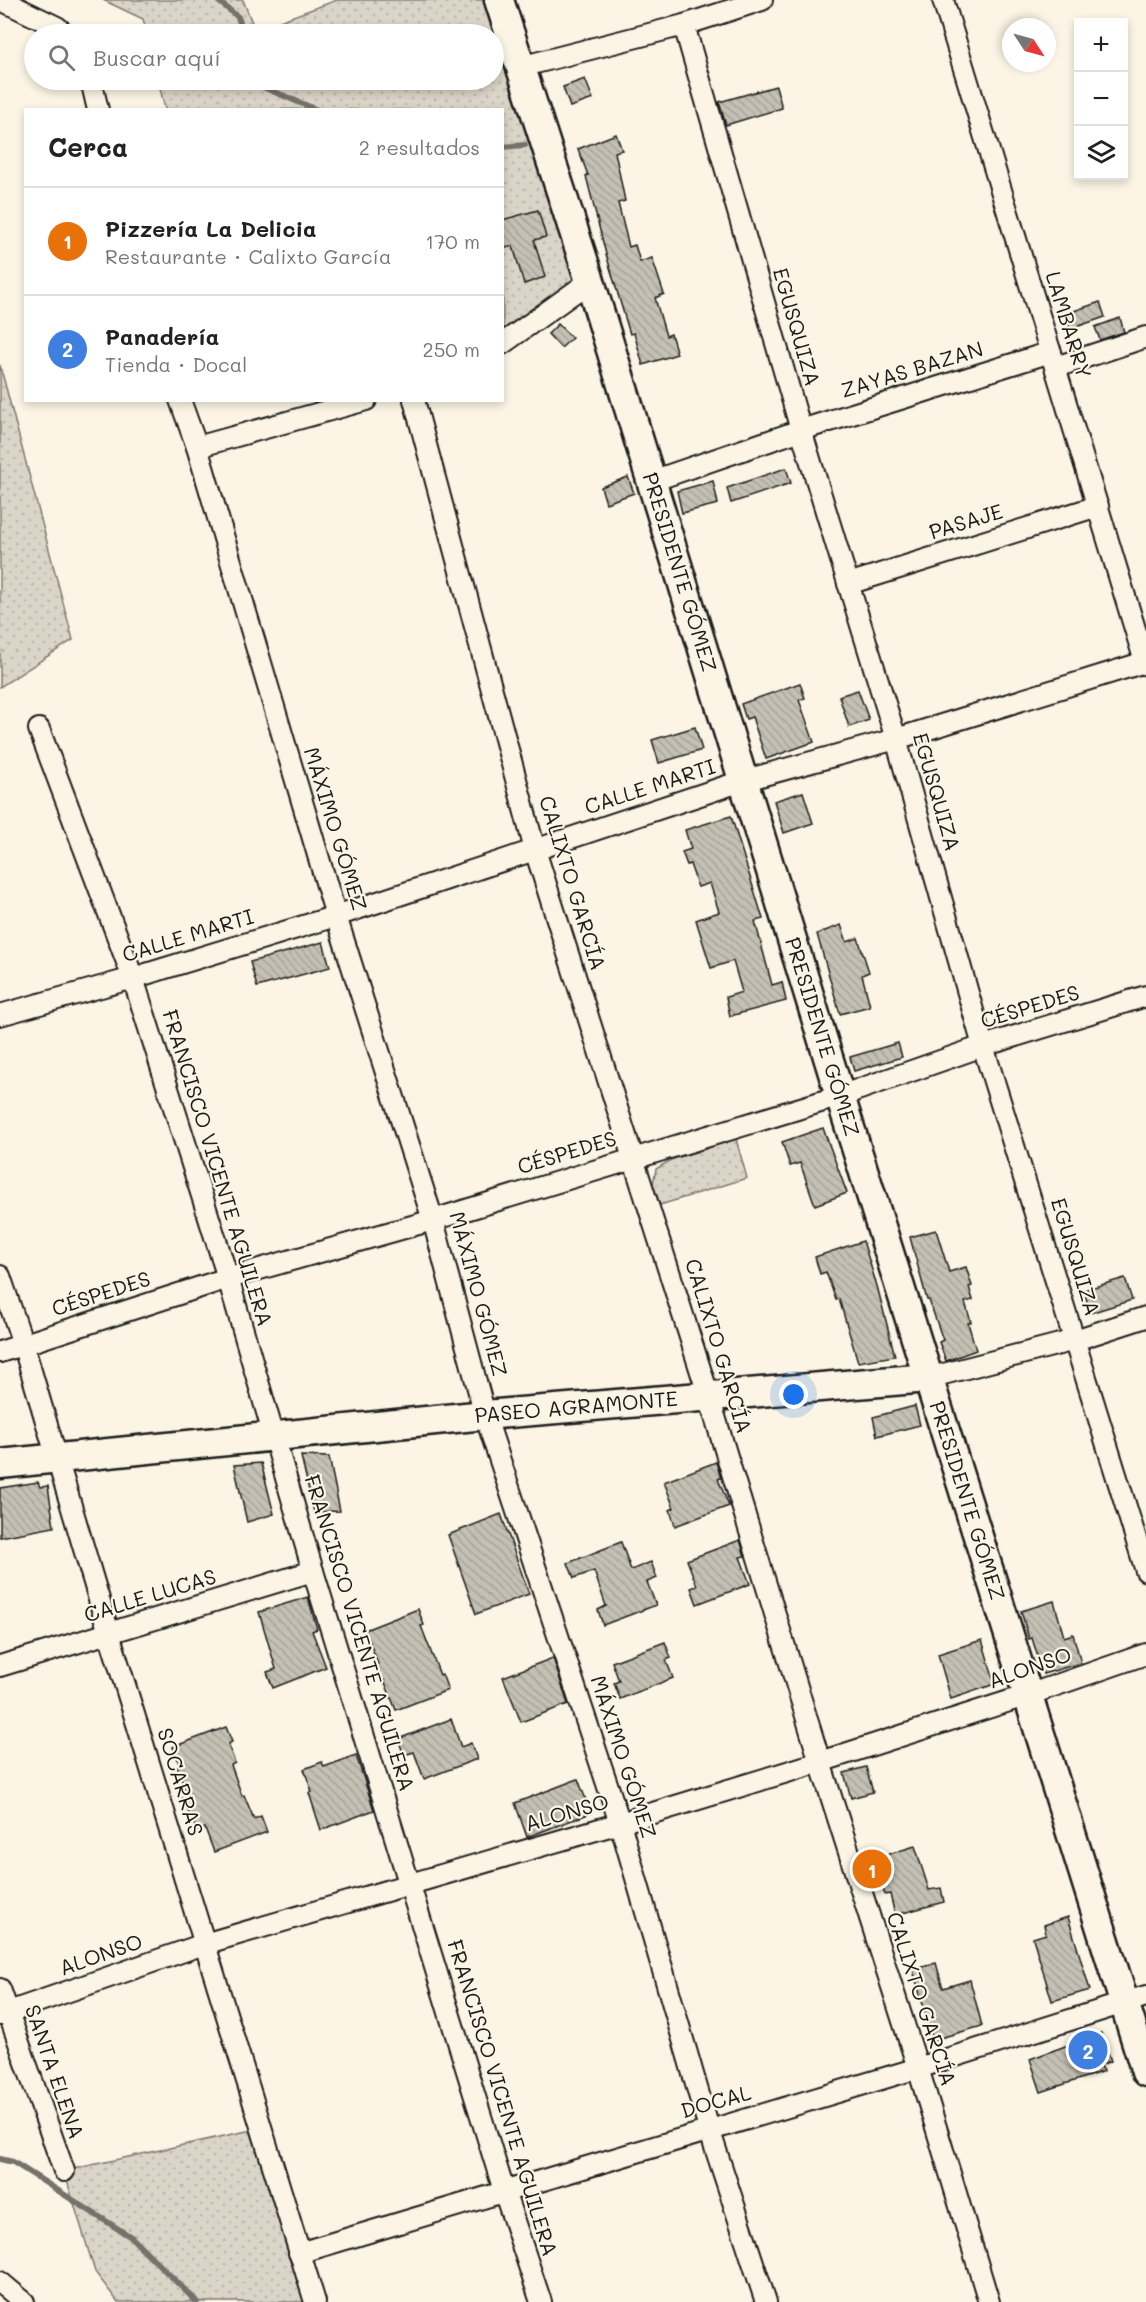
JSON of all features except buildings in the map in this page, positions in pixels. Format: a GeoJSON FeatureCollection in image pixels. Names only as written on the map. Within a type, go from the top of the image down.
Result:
{"type":"FeatureCollection","features":[{"type":"Feature","properties":{"kind":"main road","name":"PRESIDENTE GÓMEZ"},"geometry":{"type":"LineString","coordinates":[[500,0],[590,281],[742,781],[1028,1695],[1135,2000],[1146,2072]]}},
{"type":"Feature","properties":{"kind":"main road","name":"PASEO AGRAMONTE"},"geometry":{"type":"LineString","coordinates":[[0,1464],[485,1415],[928,1378]]}},
{"type":"Feature","properties":{"kind":"street"},"geometry":{"type":"LineString","coordinates":[[1,0],[51,24]]}},
{"type":"Feature","properties":{"kind":"street"},"geometry":{"type":"LineString","coordinates":[[520,67],[684,25],[762,0]]}},
{"type":"Feature","properties":{"kind":"street","name":"LAMBARRY"},"geometry":{"type":"LineString","coordinates":[[944,0],[1146,663]]}},
{"type":"Feature","properties":{"kind":"street","name":"EGUSQUIZA"},"geometry":{"type":"LineString","coordinates":[[684,25],[801,430],[896,739],[983,1046],[1146,1571]]}},
{"type":"Feature","properties":{"kind":"street"},"geometry":{"type":"LineString","coordinates":[[93,90],[98,108]]}},
{"type":"Feature","properties":{"kind":"street"},"geometry":{"type":"LineString","coordinates":[[504,343],[590,281]]}},
{"type":"Feature","properties":{"kind":"street","name":"ZAYAS BAZAN"},"geometry":{"type":"LineString","coordinates":[[652,481],[801,430],[1053,360],[1146,337]]}},
{"type":"Feature","properties":{"kind":"street","name":"MÁXIMO GÓMEZ"},"geometry":{"type":"LineString","coordinates":[[181,402],[197,447],[336,916],[433,1220],[485,1415],[620,1823],[709,2129],[766,2302]]}},
{"type":"Feature","properties":{"kind":"street"},"geometry":{"type":"LineString","coordinates":[[197,447],[359,402]]}},
{"type":"Feature","properties":{"kind":"street","name":"CALIXTO GARCÍA"},"geometry":{"type":"LineString","coordinates":[[415,402],[535,850],[709,1397],[820,1762],[918,2068],[989,2302]]}},
{"type":"Feature","properties":{"kind":"street","name":"PASAJE"},"geometry":{"type":"LineString","coordinates":[[848,584],[1098,506]]}},
{"type":"Feature","properties":{"kind":"street","name":"CALLE MARTI"},"geometry":{"type":"LineString","coordinates":[[0,1015],[133,978],[336,916],[742,781],[896,739],[1146,663]]}},
{"type":"Feature","properties":{"kind":"street","name":"FRANCISCO VICENTE AGUILERA"},"geometry":{"type":"LineString","coordinates":[[39,729],[133,978],[228,1278],[313,1571],[411,1883],[504,2191],[541,2302]]}},
{"type":"Feature","properties":{"kind":"street","name":"CÉSPEDES"},"geometry":{"type":"LineString","coordinates":[[0,1352],[228,1278],[433,1220],[840,1096],[983,1046],[1146,996]]}},
{"type":"Feature","properties":{"kind":"street","name":"SOCARRAS"},"geometry":{"type":"LineString","coordinates":[[0,1276],[23,1344],[109,1634],[315,2302]]}},
{"type":"Feature","properties":{"kind":"street","name":"PASEO AGRAMONTE"},"geometry":{"type":"LineString","coordinates":[[928,1378],[1076,1340],[1146,1317]]}},
{"type":"Feature","properties":{"kind":"street","name":"CALLE LUCAS"},"geometry":{"type":"LineString","coordinates":[[0,1666],[313,1571]]}},
{"type":"Feature","properties":{"kind":"street","name":"ALONSO"},"geometry":{"type":"LineString","coordinates":[[4,2014],[204,1944],[620,1823],[820,1762],[1028,1695],[1146,1654]]}},
{"type":"Feature","properties":{"kind":"street","name":"SANTA ELENA"},"geometry":{"type":"LineString","coordinates":[[0,1989],[4,2014],[64,2171]]}},
{"type":"Feature","properties":{"kind":"street","name":"DOCAL"},"geometry":{"type":"LineString","coordinates":[[299,2253],[918,2068],[1135,2000]]}},
{"type":"Feature","properties":{"kind":"street"},"geometry":{"type":"LineString","coordinates":[[0,2282],[24,2302]]}},
{"type":"Feature","properties":{"kind":"shaded area"},"geometry":{"type":"Polygon","coordinates":[[[103,0],[243,0],[253,24],[144,24],[143,19],[103,0]]]}},
{"type":"Feature","properties":{"kind":"shaded area"},"geometry":{"type":"Polygon","coordinates":[[[337,0],[500,0],[592,288],[504,337],[504,108],[165,108],[160,90],[504,90],[504,24],[271,24],[337,0]]]}},
{"type":"Feature","properties":{"kind":"shaded area"},"geometry":{"type":"Polygon","coordinates":[[[0,365],[73,640],[0,687],[0,365]]]}},
{"type":"Feature","properties":{"kind":"shaded area"},"geometry":{"type":"Polygon","coordinates":[[[736,1139],[747,1178],[660,1205],[653,1184],[656,1169],[671,1160],[736,1139]]]}},
{"type":"Feature","properties":{"kind":"shaded area"},"geometry":{"type":"Polygon","coordinates":[[[261,2128],[315,2302],[118,2302],[95,2272],[64,2171],[261,2128]]]}},
{"type":"Feature","properties":{"kind":"waterway"},"geometry":{"type":"LineString","coordinates":[[217,0],[238,17],[240,24]]}},
{"type":"Feature","properties":{"kind":"waterway"},"geometry":{"type":"LineString","coordinates":[[270,90],[312,108]]}},
{"type":"Feature","properties":{"kind":"waterway"},"geometry":{"type":"LineString","coordinates":[[504,147],[525,145]]}},
{"type":"Feature","properties":{"kind":"waterway"},"geometry":{"type":"LineString","coordinates":[[0,2159],[13,2162],[131,2237],[197,2302]]}},
{"type":"Feature","properties":{"kind":"place","name":"Pizzería La Delicia"},"geometry":{"type":"Point","coordinates":[872,1869]}},
{"type":"Feature","properties":{"kind":"place","name":"Panadería"},"geometry":{"type":"Point","coordinates":[1088,2050]}}]}
